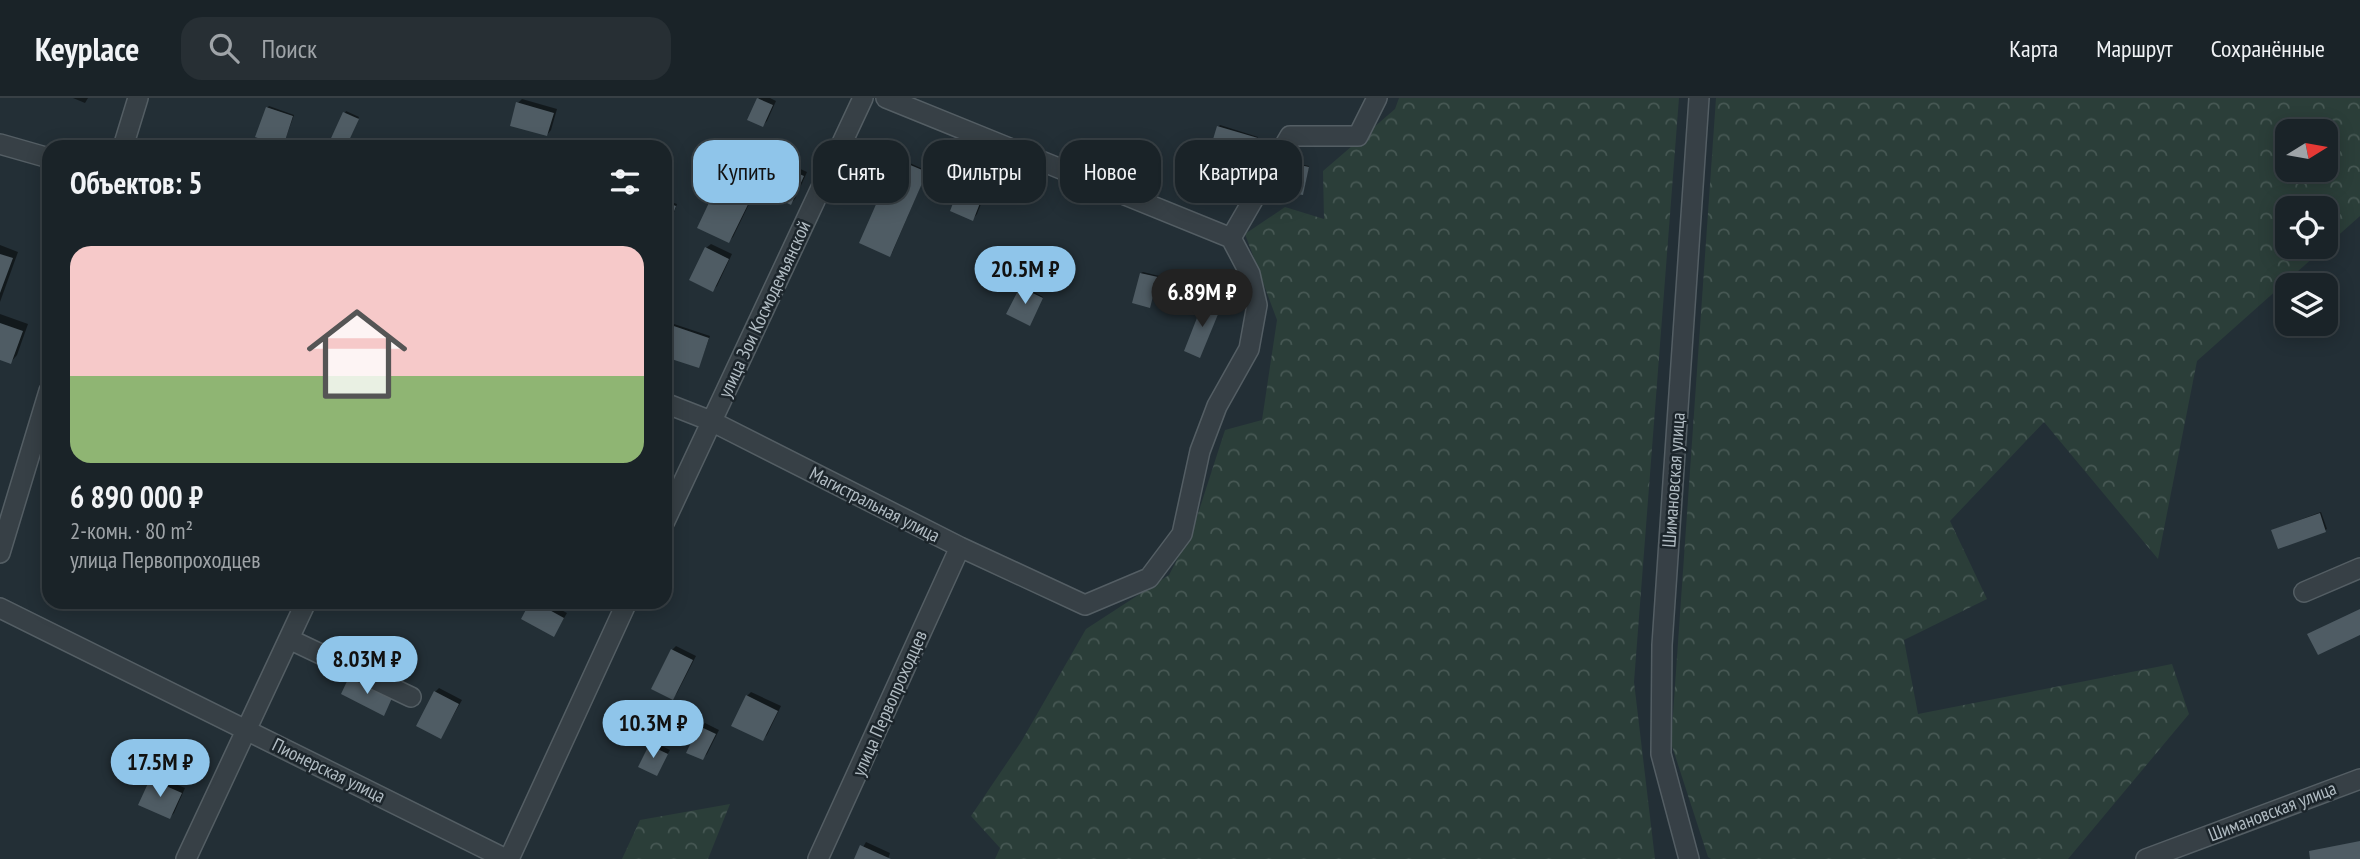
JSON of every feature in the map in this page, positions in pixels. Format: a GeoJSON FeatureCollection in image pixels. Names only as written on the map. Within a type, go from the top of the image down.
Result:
{"type":"FeatureCollection","features":[{"type":"Feature","properties":{"kind":"street"},"geometry":{"type":"LineString","coordinates":[[125,140],[138,98]]}},
{"type":"Feature","properties":{"kind":"street","name":"улица Зои Космодемьянской"},"geometry":{"type":"LineString","coordinates":[[672,505],[863,98]]}},
{"type":"Feature","properties":{"kind":"street"},"geometry":{"type":"LineString","coordinates":[[886,98],[1231,238],[1290,136],[1358,136],[1377,98]]}},
{"type":"Feature","properties":{"kind":"street","name":"Шимановская улица"},"geometry":{"type":"LineString","coordinates":[[1689,859],[1661,754],[1662,645],[1699,98]]}},
{"type":"Feature","properties":{"kind":"street"},"geometry":{"type":"LineString","coordinates":[[0,144],[42,156]]}},
{"type":"Feature","properties":{"kind":"street","name":"Магистральная улица"},"geometry":{"type":"LineString","coordinates":[[672,406],[711,421],[960,547],[1084,605],[1149,578],[1182,534],[1200,451],[1217,406],[1249,349],[1257,305],[1251,274],[1231,238]]}},
{"type":"Feature","properties":{"kind":"street"},"geometry":{"type":"LineString","coordinates":[[0,553],[42,414]]}},
{"type":"Feature","properties":{"kind":"street","name":"улица Первопроходцев"},"geometry":{"type":"LineString","coordinates":[[818,859],[960,547]]}},
{"type":"Feature","properties":{"kind":"street"},"geometry":{"type":"LineString","coordinates":[[2304,592],[2360,568]]}},
{"type":"Feature","properties":{"kind":"street","name":"Пионерская улица"},"geometry":{"type":"LineString","coordinates":[[0,608],[508,859]]}},
{"type":"Feature","properties":{"kind":"street"},"geometry":{"type":"LineString","coordinates":[[186,859],[303,609]]}},
{"type":"Feature","properties":{"kind":"street"},"geometry":{"type":"LineString","coordinates":[[508,859],[624,609]]}},
{"type":"Feature","properties":{"kind":"street"},"geometry":{"type":"LineString","coordinates":[[289,639],[411,697]]}},
{"type":"Feature","properties":{"kind":"street","name":"Шимановская улица"},"geometry":{"type":"LineString","coordinates":[[2146,859],[2360,779]]}},
{"type":"Feature","properties":{"kind":"green space"},"geometry":{"type":"Polygon","coordinates":[[[1399,98],[1679,98],[1634,682],[1655,859],[995,859],[1000,848],[971,816],[1021,742],[1086,629],[1169,575],[1193,529],[1225,430],[1262,420],[1277,320],[1245,234],[1285,207],[1324,219],[1323,171],[1395,109],[1399,98]]]}},
{"type":"Feature","properties":{"kind":"green space"},"geometry":{"type":"Polygon","coordinates":[[[1716,98],[2360,98],[2360,216],[2338,235],[2338,196],[2275,196],[2275,259],[2312,259],[2296,273],[2275,273],[2275,292],[2197,361],[2158,559],[2044,422],[1950,521],[1987,599],[1904,640],[1918,714],[2172,664],[2189,714],[2068,859],[1708,857],[1671,743],[1716,98]]]}},
{"type":"Feature","properties":{"kind":"green space"},"geometry":{"type":"Polygon","coordinates":[[[730,804],[708,859],[622,859],[640,820],[730,804]]]}},
{"type":"Feature","properties":{"kind":"building"},"geometry":{"type":"Polygon","coordinates":[[[757,98],[773,105],[763,127],[747,120],[757,98]]]}},
{"type":"Feature","properties":{"kind":"building"},"geometry":{"type":"Polygon","coordinates":[[[516,102],[554,113],[547,136],[510,126],[516,102]]]}},
{"type":"Feature","properties":{"kind":"building"},"geometry":{"type":"Polygon","coordinates":[[[266,107],[293,116],[285,140],[263,140],[255,137],[266,107]]]}},
{"type":"Feature","properties":{"kind":"building"},"geometry":{"type":"Polygon","coordinates":[[[343,112],[359,119],[349,140],[330,140],[343,112]]]}},
{"type":"Feature","properties":{"kind":"building"},"geometry":{"type":"Polygon","coordinates":[[[1217,126],[1258,138],[1257,140],[1213,140],[1217,126]]]}},
{"type":"Feature","properties":{"kind":"building"},"geometry":{"type":"Polygon","coordinates":[[[909,164],[923,170],[923,181],[890,257],[859,243],[877,203],[909,203],[909,164]]]}},
{"type":"Feature","properties":{"kind":"building"},"geometry":{"type":"Polygon","coordinates":[[[1302,165],[1309,167],[1302,195],[1302,165]]]}},
{"type":"Feature","properties":{"kind":"building"},"geometry":{"type":"Polygon","coordinates":[[[799,174],[804,176],[799,187],[799,174]]]}},
{"type":"Feature","properties":{"kind":"building"},"geometry":{"type":"Polygon","coordinates":[[[709,203],[749,203],[729,243],[697,228],[709,203]]]}},
{"type":"Feature","properties":{"kind":"building"},"geometry":{"type":"Polygon","coordinates":[[[953,203],[980,203],[973,221],[950,211],[953,203]]]}},
{"type":"Feature","properties":{"kind":"building"},"geometry":{"type":"Polygon","coordinates":[[[705,247],[729,259],[713,292],[689,280],[705,247]]]}},
{"type":"Feature","properties":{"kind":"building"},"geometry":{"type":"Polygon","coordinates":[[[0,254],[13,258],[0,293],[0,254]]]}},
{"type":"Feature","properties":{"kind":"building"},"geometry":{"type":"Polygon","coordinates":[[[1140,273],[1158,277],[1150,308],[1132,303],[1140,273]]]}},
{"type":"Feature","properties":{"kind":"building"},"geometry":{"type":"Polygon","coordinates":[[[1020,287],[1043,298],[1030,326],[1006,314],[1020,287]]]}},
{"type":"Feature","properties":{"kind":"building"},"geometry":{"type":"Polygon","coordinates":[[[1204,300],[1221,307],[1200,358],[1184,351],[1204,300]]]}},
{"type":"Feature","properties":{"kind":"building"},"geometry":{"type":"Polygon","coordinates":[[[0,323],[23,331],[11,364],[0,360],[0,323]]]}},
{"type":"Feature","properties":{"kind":"building"},"geometry":{"type":"Polygon","coordinates":[[[672,325],[709,338],[699,368],[672,359],[672,325]]]}},
{"type":"Feature","properties":{"kind":"building"},"geometry":{"type":"Polygon","coordinates":[[[2320,513],[2326,532],[2278,549],[2271,530],[2320,513]]]}},
{"type":"Feature","properties":{"kind":"building"},"geometry":{"type":"Polygon","coordinates":[[[526,609],[548,609],[564,618],[554,637],[521,619],[526,609]]]}},
{"type":"Feature","properties":{"kind":"building"},"geometry":{"type":"Polygon","coordinates":[[[2360,609],[2360,635],[2318,655],[2307,634],[2360,609]]]}},
{"type":"Feature","properties":{"kind":"building"},"geometry":{"type":"Polygon","coordinates":[[[671,649],[693,660],[673,700],[651,689],[671,649]]]}},
{"type":"Feature","properties":{"kind":"building"},"geometry":{"type":"Polygon","coordinates":[[[349,677],[392,698],[384,716],[341,694],[349,677]]]}},
{"type":"Feature","properties":{"kind":"building"},"geometry":{"type":"Polygon","coordinates":[[[434,691],[459,704],[441,739],[416,726],[434,691]]]}},
{"type":"Feature","properties":{"kind":"building"},"geometry":{"type":"Polygon","coordinates":[[[746,695],[778,711],[763,741],[731,726],[746,695]]]}},
{"type":"Feature","properties":{"kind":"building"},"geometry":{"type":"Polygon","coordinates":[[[699,726],[716,734],[703,760],[686,753],[699,726]]]}},
{"type":"Feature","properties":{"kind":"building"},"geometry":{"type":"Polygon","coordinates":[[[649,745],[668,754],[657,776],[638,767],[649,745]]]}},
{"type":"Feature","properties":{"kind":"building"},"geometry":{"type":"Polygon","coordinates":[[[150,779],[182,793],[170,819],[138,805],[150,779]]]}},
{"type":"Feature","properties":{"kind":"building"},"geometry":{"type":"Polygon","coordinates":[[[2360,841],[2360,859],[2310,859],[2309,851],[2360,841]]]}},
{"type":"Feature","properties":{"kind":"building"},"geometry":{"type":"Polygon","coordinates":[[[860,845],[891,859],[854,859],[860,845]]]}}]}
